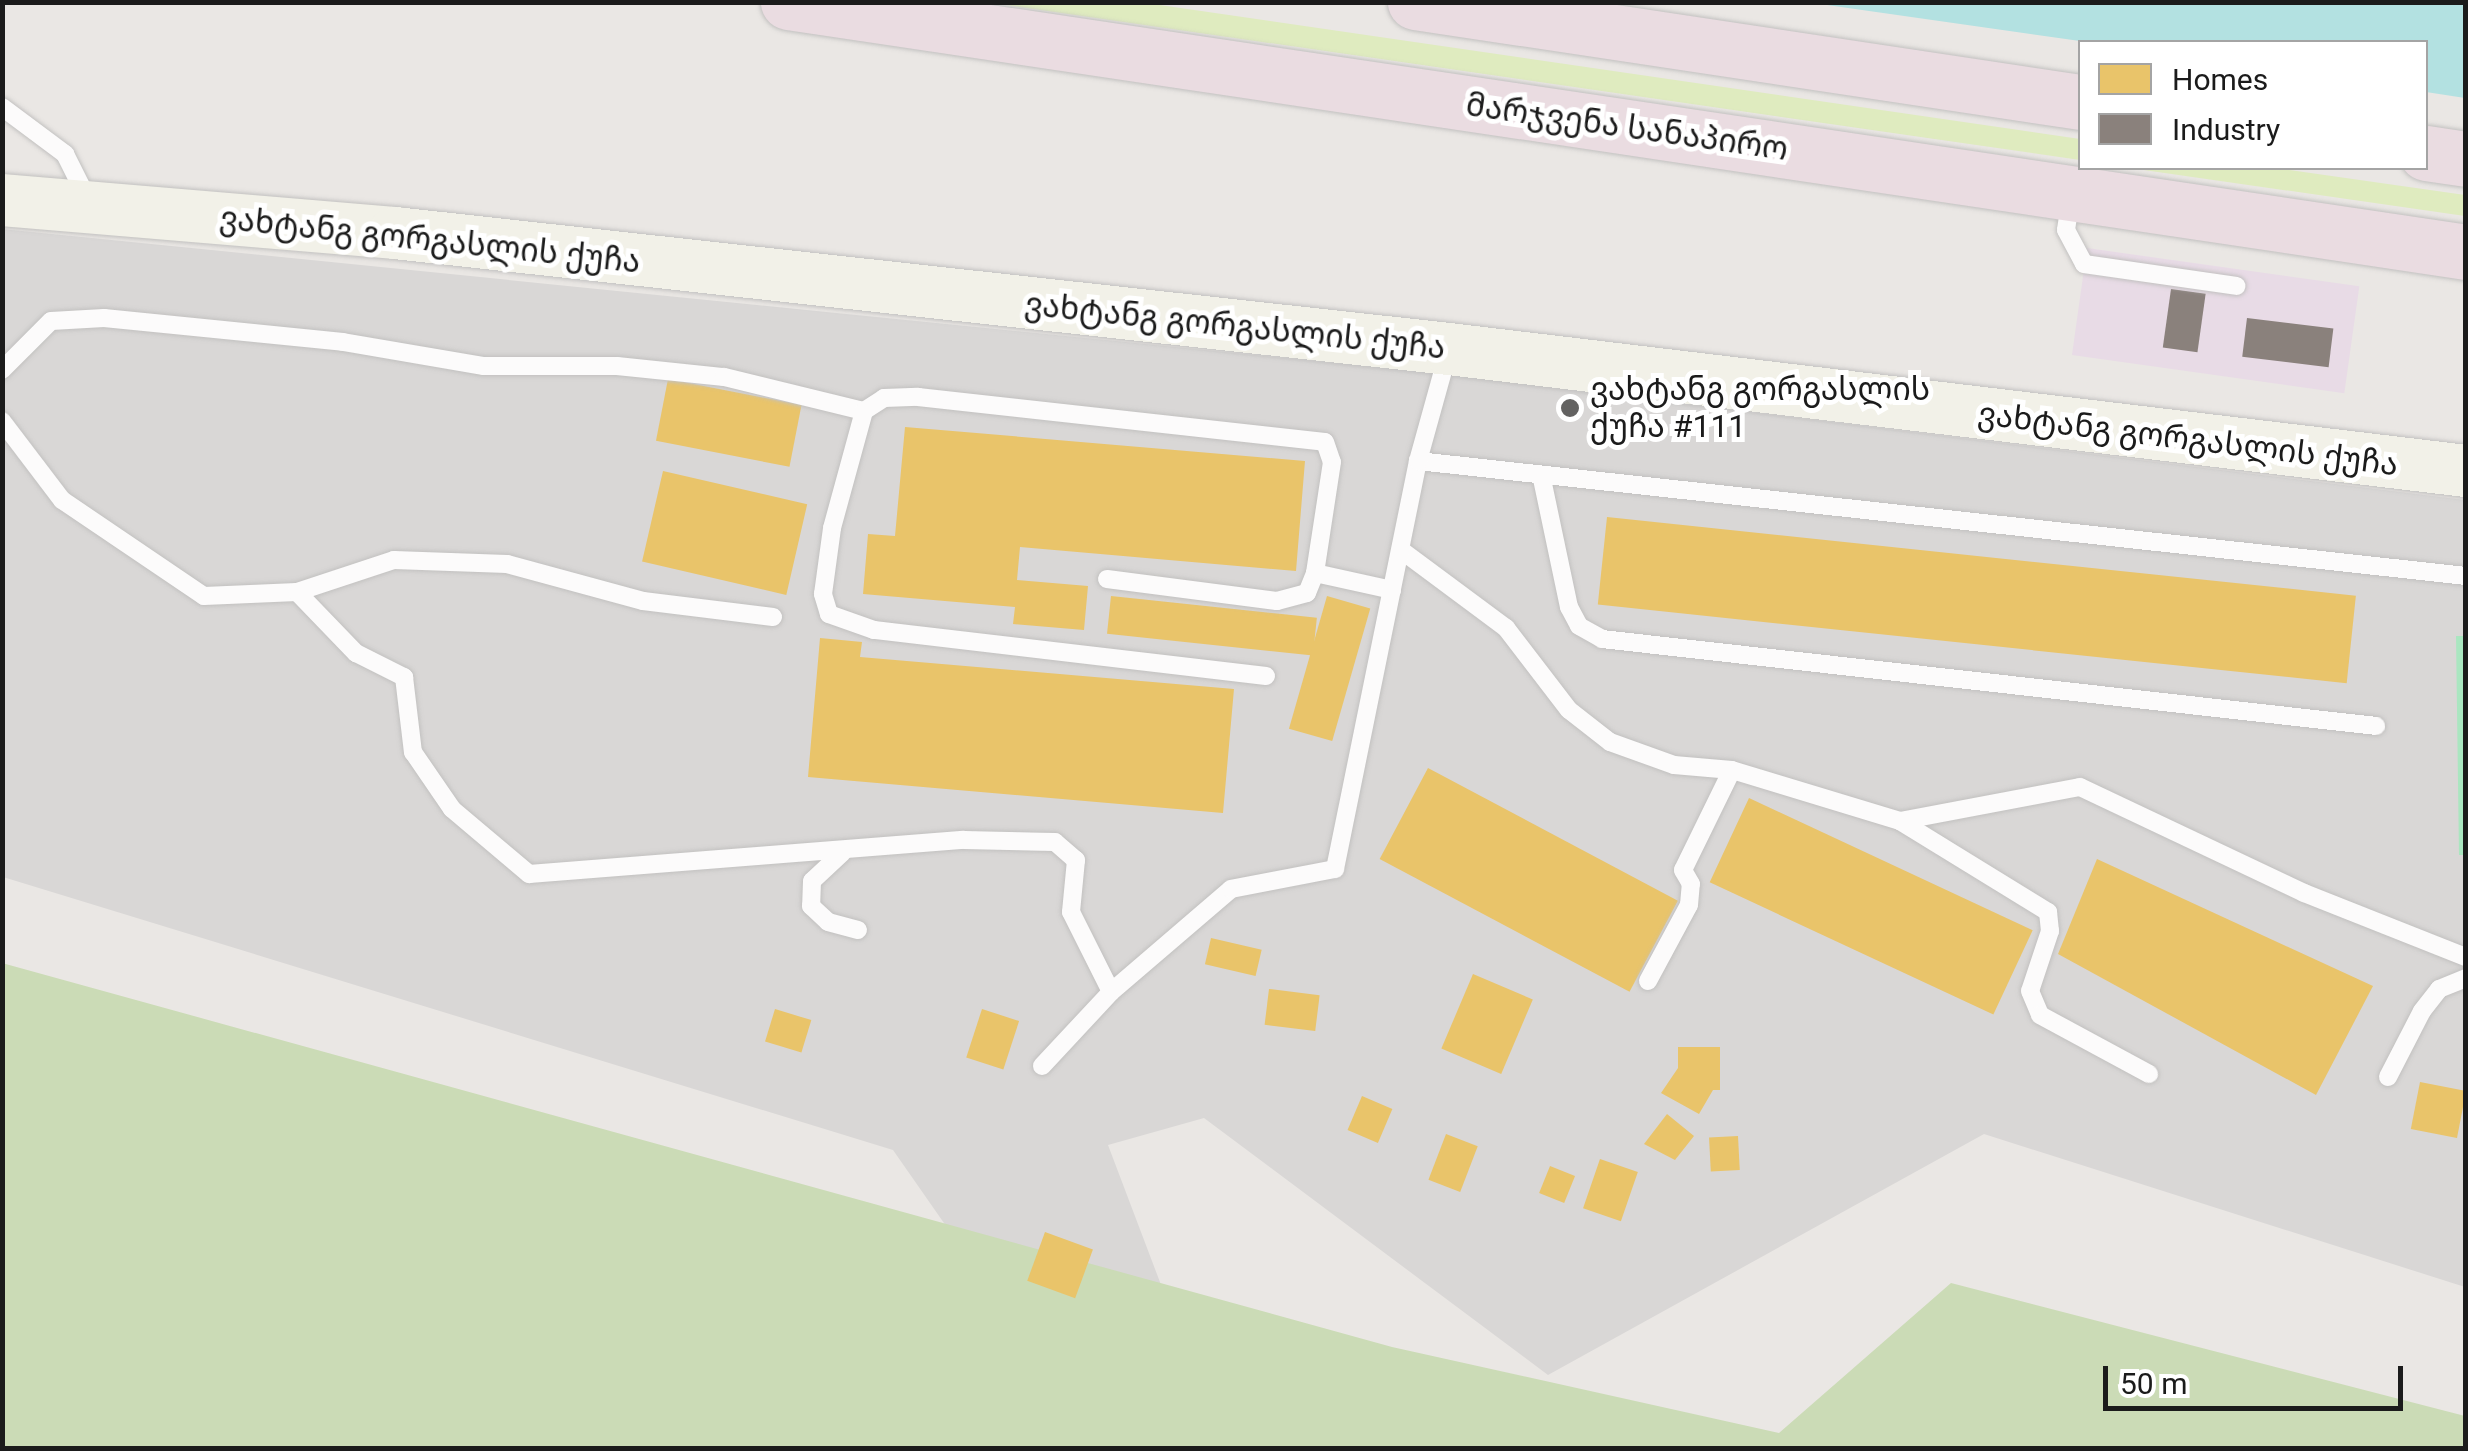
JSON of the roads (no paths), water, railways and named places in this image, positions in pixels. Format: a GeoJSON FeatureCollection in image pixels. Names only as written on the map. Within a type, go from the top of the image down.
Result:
{"type":"FeatureCollection","features":[{"type":"Feature","properties":{"kind":"highway","name":"მარჯვენა სანაპირო"},"geometry":{"type":"LineString","coordinates":[[788,2],[2466,252]]}},
{"type":"Feature","properties":{"kind":"highway"},"geometry":{"type":"LineString","coordinates":[[1415,2],[2078,102]]}},
{"type":"Feature","properties":{"kind":"highway"},"geometry":{"type":"LineString","coordinates":[[2428,153],[2466,159]]}},
{"type":"Feature","properties":{"kind":"street","name":"ვახტანგ გორგასლის ქუჩა"},"geometry":{"type":"LineString","coordinates":[[2,200],[415,235],[1449,348],[2466,470]]}},
{"type":"Feature","properties":{"kind":"lane"},"geometry":{"type":"LineString","coordinates":[[2,107],[65,154],[92,208]]}},
{"type":"Feature","properties":{"kind":"lane"},"geometry":{"type":"LineString","coordinates":[[2072,192],[2066,230],[2084,264],[2236,286]]}},
{"type":"Feature","properties":{"kind":"lane"},"geometry":{"type":"LineString","coordinates":[[2,370],[50,321],[104,318],[343,342],[484,366],[617,366],[724,376],[864,411]]}},
{"type":"Feature","properties":{"kind":"lane"},"geometry":{"type":"LineString","coordinates":[[1042,1066],[1111,992],[1232,889],[1335,869],[1418,462],[1449,348]]}},
{"type":"Feature","properties":{"kind":"lane"},"geometry":{"type":"LineString","coordinates":[[1107,579],[1278,601],[1306,593],[1314,573],[1332,462],[1325,442],[918,396],[884,398],[864,411],[832,528],[822,594],[828,614],[874,630],[1266,676]]}},
{"type":"Feature","properties":{"kind":"lane"},"geometry":{"type":"LineString","coordinates":[[2,421],[62,500],[204,596],[296,592],[394,560],[507,564],[643,601],[773,617]]}},
{"type":"Feature","properties":{"kind":"lane"},"geometry":{"type":"LineString","coordinates":[[1418,462],[1542,480],[2466,576]]}},
{"type":"Feature","properties":{"kind":"lane"},"geometry":{"type":"LineString","coordinates":[[1542,480],[1569,607],[1579,626],[1602,639],[2376,726]]}},
{"type":"Feature","properties":{"kind":"lane"},"geometry":{"type":"LineString","coordinates":[[1401,550],[1506,628],[1568,710],[1610,742],[1674,765],[1732,770],[1900,821],[2048,912],[2050,931],[2030,990],[2040,1015],[2149,1074]]}},
{"type":"Feature","properties":{"kind":"lane"},"geometry":{"type":"LineString","coordinates":[[1314,573],[1392,590]]}},
{"type":"Feature","properties":{"kind":"lane"},"geometry":{"type":"LineString","coordinates":[[296,592],[356,653],[404,677],[413,752],[452,809],[529,874],[964,840],[1055,842],[1076,860],[1070,912],[1111,992]]}},
{"type":"Feature","properties":{"kind":"lane"},"geometry":{"type":"LineString","coordinates":[[1648,980],[1689,905],[1691,884],[1683,870],[1732,770]]}},
{"type":"Feature","properties":{"kind":"lane"},"geometry":{"type":"LineString","coordinates":[[1900,821],[2080,788],[2304,893],[2466,958]]}},
{"type":"Feature","properties":{"kind":"lane"},"geometry":{"type":"LineString","coordinates":[[843,852],[812,881],[810,906],[828,922],[858,930]]}},
{"type":"Feature","properties":{"kind":"lane"},"geometry":{"type":"LineString","coordinates":[[2388,1077],[2422,1011],[2439,989],[2466,978]]}},
{"type":"Feature","properties":{"kind":"water"},"geometry":{"type":"Polygon","coordinates":[[[1813,3],[2465,3],[2465,98],[2428,92],[2428,40],[2078,41],[1813,3]]]}},
{"type":"Feature","properties":{"kind":"place","name":"ვახტანგ გორგასლის ქუჩა #111"},"geometry":{"type":"Point","coordinates":[1570,408]}}]}
